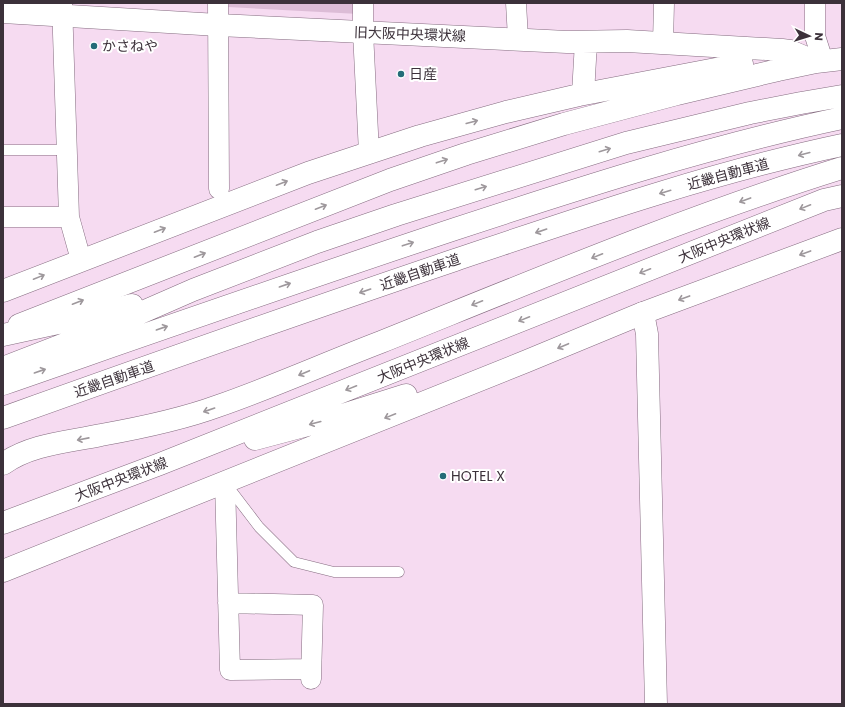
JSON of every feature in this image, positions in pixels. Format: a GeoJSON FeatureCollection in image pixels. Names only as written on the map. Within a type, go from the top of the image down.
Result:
{"type":"FeatureCollection","features":[{"type":"Feature","properties":{"kind":"main road","name":"旧大阪中央環状線"},"geometry":{"type":"LineString","coordinates":[[3,12],[62,9],[218,25],[586,42],[627,41],[782,50],[827,61]]}},
{"type":"Feature","properties":{"kind":"main road"},"geometry":{"type":"LineString","coordinates":[[583,94],[586,42]]}},
{"type":"Feature","properties":{"kind":"main road"},"geometry":{"type":"LineString","coordinates":[[3,331],[429,166],[564,124],[778,70],[827,61]]}},
{"type":"Feature","properties":{"kind":"main road"},"geometry":{"type":"LineString","coordinates":[[3,291],[308,173],[420,136],[506,112],[583,94],[743,64],[778,70]]}},
{"type":"Feature","properties":{"kind":"main road"},"geometry":{"type":"LineString","coordinates":[[3,368],[106,328],[194,290],[318,242],[396,215],[626,143],[801,102],[842,96]]}},
{"type":"Feature","properties":{"kind":"main road","name":"近畿自動車道"},"geometry":{"type":"LineString","coordinates":[[3,384],[298,281],[584,187],[697,153],[842,118]]}},
{"type":"Feature","properties":{"kind":"main road","name":"近畿自動車道"},"geometry":{"type":"LineString","coordinates":[[3,418],[307,310],[594,213],[702,181],[811,152],[842,146]]}},
{"type":"Feature","properties":{"kind":"main road"},"geometry":{"type":"LineString","coordinates":[[3,464],[15,456],[40,447],[151,425],[196,414],[246,397],[326,363],[678,224],[782,187],[842,168]]}},
{"type":"Feature","properties":{"kind":"main road","name":"大阪中央環状線"},"geometry":{"type":"LineString","coordinates":[[3,523],[160,464],[816,203],[842,196]]}},
{"type":"Feature","properties":{"kind":"main road"},"geometry":{"type":"LineString","coordinates":[[3,571],[643,313],[842,239]]}},
{"type":"Feature","properties":{"kind":"main road"},"geometry":{"type":"LineString","coordinates":[[3,334],[81,318],[194,290]]}},
{"type":"Feature","properties":{"kind":"main road"},"geometry":{"type":"LineString","coordinates":[[643,313],[647,334],[656,704]]}},
{"type":"Feature","properties":{"kind":"main road"},"geometry":{"type":"LineString","coordinates":[[160,464],[330,419],[417,392],[527,361]]}},
{"type":"Feature","properties":{"kind":"street"},"geometry":{"type":"LineString","coordinates":[[218,3],[219,189]]}},
{"type":"Feature","properties":{"kind":"street"},"geometry":{"type":"LineString","coordinates":[[363,3],[369,153]]}},
{"type":"Feature","properties":{"kind":"street"},"geometry":{"type":"LineString","coordinates":[[516,3],[518,38]]}},
{"type":"Feature","properties":{"kind":"street"},"geometry":{"type":"LineString","coordinates":[[664,3],[664,43]]}},
{"type":"Feature","properties":{"kind":"street"},"geometry":{"type":"LineString","coordinates":[[815,3],[815,36],[827,61]]}},
{"type":"Feature","properties":{"kind":"street"},"geometry":{"type":"LineString","coordinates":[[62,9],[69,217],[81,260]]}},
{"type":"Feature","properties":{"kind":"street"},"geometry":{"type":"LineString","coordinates":[[3,217],[69,217]]}},
{"type":"Feature","properties":{"kind":"street"},"geometry":{"type":"LineString","coordinates":[[225,482],[228,603],[230,670],[311,674],[312,605],[228,603]]}},
{"type":"Feature","properties":{"kind":"lane"},"geometry":{"type":"LineString","coordinates":[[3,150],[67,150]]}},
{"type":"Feature","properties":{"kind":"lane"},"geometry":{"type":"LineString","coordinates":[[225,482],[259,528],[294,562],[334,572],[399,572]]}},
{"type":"Feature","properties":{"kind":"shaded area"},"geometry":{"type":"Polygon","coordinates":[[[229,3],[359,3],[359,14],[228,7],[229,3]]]}},
{"type":"Feature","properties":{"kind":"place","name":"かさねや"},"geometry":{"type":"Point","coordinates":[94,46]}},
{"type":"Feature","properties":{"kind":"place","name":"日産"},"geometry":{"type":"Point","coordinates":[401,74]}},
{"type":"Feature","properties":{"kind":"place","name":"HOTEL X"},"geometry":{"type":"Point","coordinates":[443,476]}}]}
